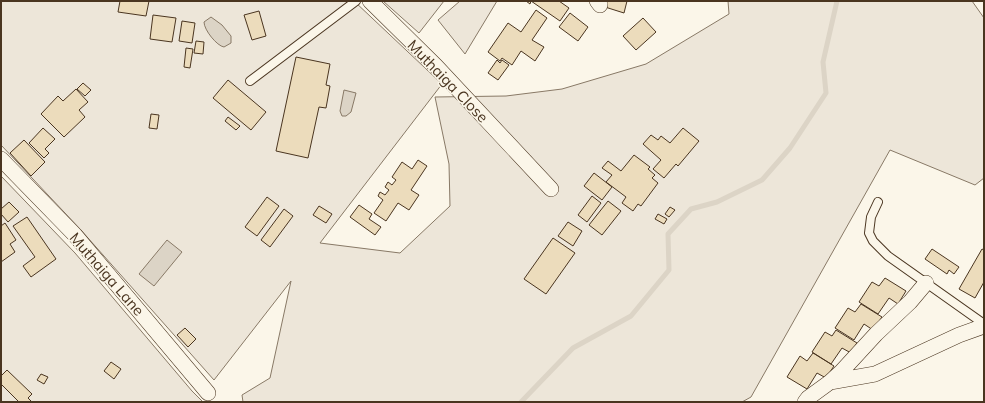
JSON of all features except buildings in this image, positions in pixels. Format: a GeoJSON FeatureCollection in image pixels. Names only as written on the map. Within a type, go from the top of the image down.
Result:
{"type":"FeatureCollection","features":[{"type":"Feature","properties":{"kind":"street","name":"Muthaiga Close"},"geometry":{"type":"LineString","coordinates":[[370,1],[436,66],[551,189]]}},
{"type":"Feature","properties":{"kind":"street","name":"Muthaiga Lane"},"geometry":{"type":"LineString","coordinates":[[1,159],[75,235],[208,393]]}},
{"type":"Feature","properties":{"kind":"street"},"geometry":{"type":"LineString","coordinates":[[805,402],[841,372],[876,334],[910,302],[926,283]]}},
{"type":"Feature","properties":{"kind":"street"},"geometry":{"type":"LineString","coordinates":[[830,382],[875,374],[984,325]]}},
{"type":"Feature","properties":{"kind":"lane"},"geometry":{"type":"LineString","coordinates":[[250,81],[356,1]]}},
{"type":"Feature","properties":{"kind":"lane"},"geometry":{"type":"LineString","coordinates":[[878,202],[871,217],[869,233],[873,241],[888,256],[984,325]]}},
{"type":"Feature","properties":{"kind":"shaded area"},"geometry":{"type":"Polygon","coordinates":[[[1,1],[354,1],[442,84],[320,243],[400,253],[450,206],[449,164],[435,97],[506,96],[562,89],[646,64],[729,14],[728,1],[972,1],[984,18],[984,178],[975,185],[890,150],[751,397],[742,402],[243,402],[242,395],[270,378],[291,281],[214,380],[80,229],[1,145],[1,1]]]}},
{"type":"Feature","properties":{"kind":"shaded area"},"geometry":{"type":"Polygon","coordinates":[[[383,1],[444,1],[419,33],[383,1]]]}},
{"type":"Feature","properties":{"kind":"shaded area"},"geometry":{"type":"Polygon","coordinates":[[[460,1],[497,1],[465,54],[438,20],[460,1]]]}},
{"type":"Feature","properties":{"kind":"shaded area"},"geometry":{"type":"Polygon","coordinates":[[[211,17],[222,25],[231,36],[231,43],[224,47],[218,44],[211,37],[204,22],[211,17]]]}},
{"type":"Feature","properties":{"kind":"shaded area"},"geometry":{"type":"Polygon","coordinates":[[[344,90],[356,93],[351,112],[346,116],[342,116],[340,111],[344,90]]]}},
{"type":"Feature","properties":{"kind":"shaded area"},"geometry":{"type":"Polygon","coordinates":[[[1,176],[75,253],[203,402],[1,402],[1,176]]]}},
{"type":"Feature","properties":{"kind":"shaded area"},"geometry":{"type":"Polygon","coordinates":[[[167,240],[182,252],[154,286],[139,274],[167,240]]]}},
{"type":"Feature","properties":{"kind":"waterway"},"geometry":{"type":"LineString","coordinates":[[521,402],[573,348],[631,316],[669,270],[668,234],[691,209],[717,202],[762,180],[790,148],[826,93],[823,62],[837,1]]}}]}
